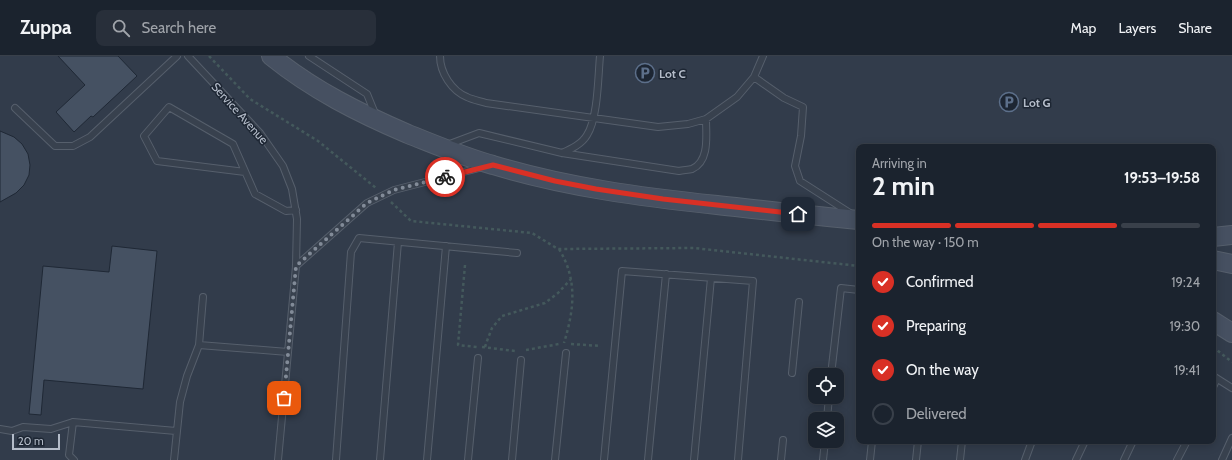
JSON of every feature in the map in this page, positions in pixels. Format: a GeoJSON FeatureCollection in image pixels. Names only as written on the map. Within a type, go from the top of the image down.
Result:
{"type":"FeatureCollection","features":[{"type":"Feature","properties":{"kind":"main road"},"geometry":{"type":"LineString","coordinates":[[272,56],[292,73],[332,98],[379,121],[442,147],[493,165],[555,181],[603,190],[663,199],[856,220]]}},
{"type":"Feature","properties":{"kind":"main road"},"geometry":{"type":"LineString","coordinates":[[1216,237],[1232,235]]}},
{"type":"Feature","properties":{"kind":"main road"},"geometry":{"type":"LineString","coordinates":[[1216,261],[1232,264]]}},
{"type":"Feature","properties":{"kind":"main road"},"geometry":{"type":"LineString","coordinates":[[1216,323],[1232,333]]}},
{"type":"Feature","properties":{"kind":"lane"},"geometry":{"type":"LineString","coordinates":[[15,108],[55,146],[73,146],[90,138],[177,56]]}},
{"type":"Feature","properties":{"kind":"lane","name":"Service Avenue"},"geometry":{"type":"LineString","coordinates":[[188,56],[260,133],[282,166],[292,189],[297,219],[296,266],[278,460]]}},
{"type":"Feature","properties":{"kind":"lane"},"geometry":{"type":"LineString","coordinates":[[310,56],[367,94],[379,121]]}},
{"type":"Feature","properties":{"kind":"lane"},"geometry":{"type":"LineString","coordinates":[[440,56],[442,70],[447,80],[456,90],[466,97],[486,103],[658,127],[688,124],[706,119],[737,97],[754,76],[763,56]]}},
{"type":"Feature","properties":{"kind":"lane"},"geometry":{"type":"LineString","coordinates":[[562,153],[575,147],[587,136],[594,118],[600,56]]}},
{"type":"Feature","properties":{"kind":"lane"},"geometry":{"type":"LineString","coordinates":[[754,76],[784,98],[803,107],[801,136],[795,166],[800,181],[856,218]]}},
{"type":"Feature","properties":{"kind":"lane"},"geometry":{"type":"LineString","coordinates":[[245,172],[158,161],[144,136],[169,107],[233,144],[245,172],[254,194],[286,211],[296,210]]}},
{"type":"Feature","properties":{"kind":"lane"},"geometry":{"type":"LineString","coordinates":[[442,147],[479,133],[562,153],[679,171],[692,169],[702,161],[706,149],[706,119]]}},
{"type":"Feature","properties":{"kind":"lane"},"geometry":{"type":"LineString","coordinates":[[296,266],[367,203],[384,194],[408,186],[493,165]]}},
{"type":"Feature","properties":{"kind":"lane"},"geometry":{"type":"LineString","coordinates":[[336,460],[351,252],[359,238],[517,253]]}},
{"type":"Feature","properties":{"kind":"lane"},"geometry":{"type":"LineString","coordinates":[[380,460],[390,355],[398,242]]}},
{"type":"Feature","properties":{"kind":"lane"},"geometry":{"type":"LineString","coordinates":[[427,460],[446,246]]}},
{"type":"Feature","properties":{"kind":"lane"},"geometry":{"type":"LineString","coordinates":[[604,460],[622,270],[753,281],[738,460]]}},
{"type":"Feature","properties":{"kind":"lane"},"geometry":{"type":"LineString","coordinates":[[648,460],[666,274]]}},
{"type":"Feature","properties":{"kind":"lane"},"geometry":{"type":"LineString","coordinates":[[694,460],[711,278]]}},
{"type":"Feature","properties":{"kind":"lane"},"geometry":{"type":"LineString","coordinates":[[832,368],[842,288],[856,290]]}},
{"type":"Feature","properties":{"kind":"lane"},"geometry":{"type":"LineString","coordinates":[[174,460],[180,402],[187,376],[199,345],[203,297]]}},
{"type":"Feature","properties":{"kind":"lane"},"geometry":{"type":"LineString","coordinates":[[792,373],[800,302]]}},
{"type":"Feature","properties":{"kind":"lane"},"geometry":{"type":"LineString","coordinates":[[199,345],[288,352]]}},
{"type":"Feature","properties":{"kind":"lane"},"geometry":{"type":"LineString","coordinates":[[555,460],[566,353]]}},
{"type":"Feature","properties":{"kind":"lane"},"geometry":{"type":"LineString","coordinates":[[468,460],[478,358]]}},
{"type":"Feature","properties":{"kind":"lane"},"geometry":{"type":"LineString","coordinates":[[512,460],[521,360]]}},
{"type":"Feature","properties":{"kind":"lane"},"geometry":{"type":"LineString","coordinates":[[1216,379],[1232,388]]}},
{"type":"Feature","properties":{"kind":"lane"},"geometry":{"type":"LineString","coordinates":[[0,429],[12,431],[23,427],[51,429],[73,422],[176,431]]}},
{"type":"Feature","properties":{"kind":"lane"},"geometry":{"type":"LineString","coordinates":[[73,422],[69,454],[74,460]]}},
{"type":"Feature","properties":{"kind":"lane"},"geometry":{"type":"LineString","coordinates":[[1222,460],[1232,438]]}},
{"type":"Feature","properties":{"kind":"lane"},"geometry":{"type":"LineString","coordinates":[[781,460],[783,440]]}},
{"type":"Feature","properties":{"kind":"lane"},"geometry":{"type":"LineString","coordinates":[[870,460],[872,444]]}},
{"type":"Feature","properties":{"kind":"lane"},"geometry":{"type":"LineString","coordinates":[[916,460],[918,444]]}},
{"type":"Feature","properties":{"kind":"lane"},"geometry":{"type":"LineString","coordinates":[[960,460],[962,444]]}},
{"type":"Feature","properties":{"kind":"lane"},"geometry":{"type":"LineString","coordinates":[[1025,460],[1031,444]]}},
{"type":"Feature","properties":{"kind":"lane"},"geometry":{"type":"LineString","coordinates":[[1076,460],[1084,444]]}},
{"type":"Feature","properties":{"kind":"lane"},"geometry":{"type":"LineString","coordinates":[[1124,460],[1132,444]]}},
{"type":"Feature","properties":{"kind":"lane"},"geometry":{"type":"LineString","coordinates":[[1177,460],[1185,444]]}},
{"type":"Feature","properties":{"kind":"lane"},"geometry":{"type":"LineString","coordinates":[[823,460],[824,448]]}},
{"type":"Feature","properties":{"kind":"path"},"geometry":{"type":"LineString","coordinates":[[209,56],[250,99],[318,141],[384,194],[411,221],[532,233],[558,249],[565,260],[571,279],[573,297],[571,314],[564,343]]}},
{"type":"Feature","properties":{"kind":"path"},"geometry":{"type":"LineString","coordinates":[[558,249],[694,248],[856,266]]}},
{"type":"Feature","properties":{"kind":"path"},"geometry":{"type":"LineString","coordinates":[[465,265],[458,345],[510,351],[518,350]]}},
{"type":"Feature","properties":{"kind":"path"},"geometry":{"type":"LineString","coordinates":[[485,347],[492,328],[502,316],[545,303],[558,293],[571,279]]}},
{"type":"Feature","properties":{"kind":"path"},"geometry":{"type":"LineString","coordinates":[[525,350],[564,343],[601,346]]}},
{"type":"Feature","properties":{"kind":"path"},"geometry":{"type":"LineString","coordinates":[[1216,349],[1232,362]]}},
{"type":"Feature","properties":{"kind":"shaded area"},"geometry":{"type":"Polygon","coordinates":[[[0,56],[1232,56],[1232,460],[0,460],[0,56]]]}},
{"type":"Feature","properties":{"kind":"building"},"geometry":{"type":"Polygon","coordinates":[[[58,56],[118,56],[137,76],[93,117],[91,116],[74,132],[56,112],[85,85],[58,56]]]}},
{"type":"Feature","properties":{"kind":"building"},"geometry":{"type":"Polygon","coordinates":[[[0,131],[14,137],[22,144],[28,154],[30,165],[29,175],[24,185],[16,193],[0,202],[0,131]]]}},
{"type":"Feature","properties":{"kind":"building"},"geometry":{"type":"Polygon","coordinates":[[[112,246],[157,251],[143,389],[44,380],[41,415],[29,414],[43,266],[109,272],[112,246]]]}},
{"type":"Feature","properties":{"kind":"way so far"},"geometry":{"type":"LineString","coordinates":[[284,398],[296,266],[367,203],[394,190],[445,177]]}},
{"type":"Feature","properties":{"kind":"place","name":"Lot C"},"geometry":{"type":"Point","coordinates":[645,73]}},
{"type":"Feature","properties":{"kind":"place","name":"Lot G"},"geometry":{"type":"Point","coordinates":[1009,102]}},
{"type":"Feature","properties":{"kind":"route"},"geometry":{"type":"LineString","coordinates":[[445,177],[493,165],[555,181],[596,189],[663,199],[798,214]]}}]}
